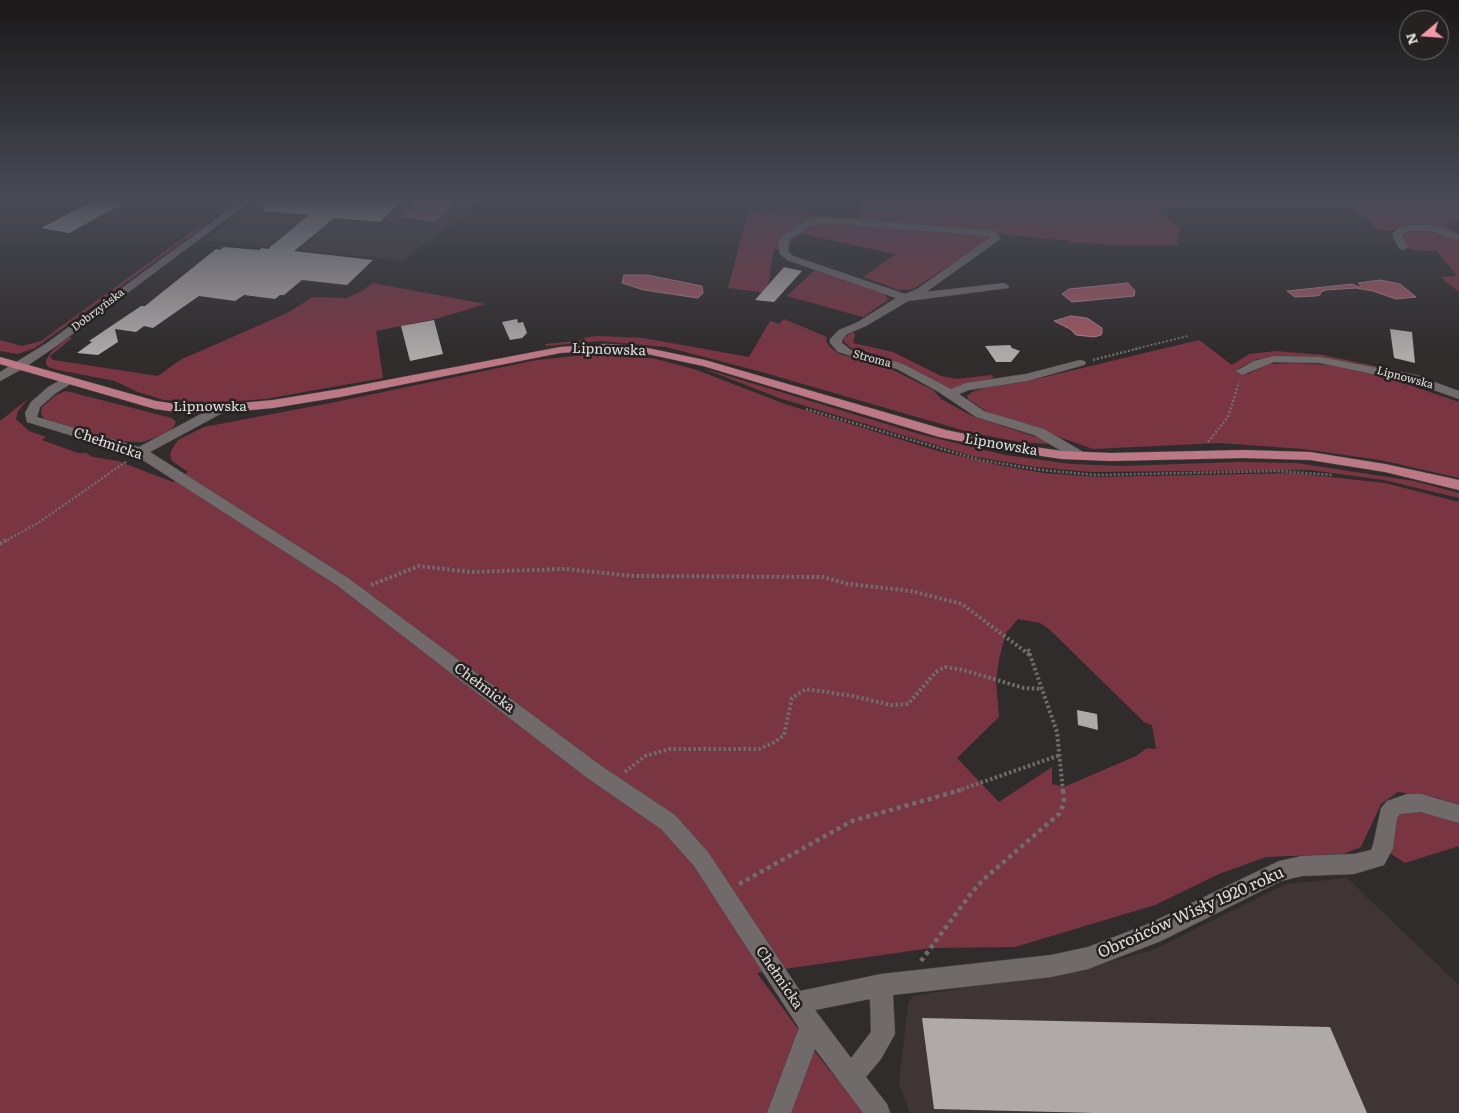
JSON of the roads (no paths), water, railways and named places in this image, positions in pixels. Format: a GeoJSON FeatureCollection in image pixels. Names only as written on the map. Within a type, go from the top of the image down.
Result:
{"type":"FeatureCollection","features":[{"type":"Feature","properties":{"kind":"main road","name":"Lipnowska"},"geometry":{"type":"LineString","coordinates":[[0,360],[155,405],[183,409],[220,410],[340,393],[545,352],[576,348],[646,350],[688,359],[969,440],[1014,448],[1080,456],[1140,458],[1263,454],[1310,456],[1385,468],[1459,485]]}},
{"type":"Feature","properties":{"kind":"street","name":"Dobrzyńska"},"geometry":{"type":"LineString","coordinates":[[0,377],[20,366],[177,252]]}},
{"type":"Feature","properties":{"kind":"street","name":"Stroma"},"geometry":{"type":"LineString","coordinates":[[783,252],[790,258],[905,298]]}},
{"type":"Feature","properties":{"kind":"street","name":"Stroma"},"geometry":{"type":"LineString","coordinates":[[976,252],[933,283],[862,324],[838,335],[836,344],[848,353],[882,360],[901,367],[980,414],[1039,432],[1080,456]]}},
{"type":"Feature","properties":{"kind":"street"},"geometry":{"type":"LineString","coordinates":[[905,298],[1004,286]]}},
{"type":"Feature","properties":{"kind":"street","name":"Lipnowska"},"geometry":{"type":"LineString","coordinates":[[1242,371],[1258,362],[1274,359],[1320,360],[1415,379],[1459,395]]}},
{"type":"Feature","properties":{"kind":"street"},"geometry":{"type":"LineString","coordinates":[[949,394],[983,383],[1027,377],[1080,363]]}},
{"type":"Feature","properties":{"kind":"street","name":"Chełmicka"},"geometry":{"type":"LineString","coordinates":[[68,380],[52,390],[36,406],[31,413],[31,419],[140,452],[343,582],[613,784],[668,822],[685,838],[701,859],[795,1003],[878,1113]]}},
{"type":"Feature","properties":{"kind":"street"},"geometry":{"type":"LineString","coordinates":[[140,452],[220,410]]}},
{"type":"Feature","properties":{"kind":"street","name":"Obrońców Wisły 1920 roku"},"geometry":{"type":"LineString","coordinates":[[795,1003],[881,985],[1051,966],[1088,958],[1153,933],[1279,871],[1302,866],[1354,864],[1377,858],[1383,848],[1388,815],[1394,807],[1421,803],[1459,814]]}},
{"type":"Feature","properties":{"kind":"street"},"geometry":{"type":"LineString","coordinates":[[851,1077],[873,1051],[883,1034],[881,985]]}},
{"type":"Feature","properties":{"kind":"street"},"geometry":{"type":"LineString","coordinates":[[778,1113],[812,1026]]}}]}
